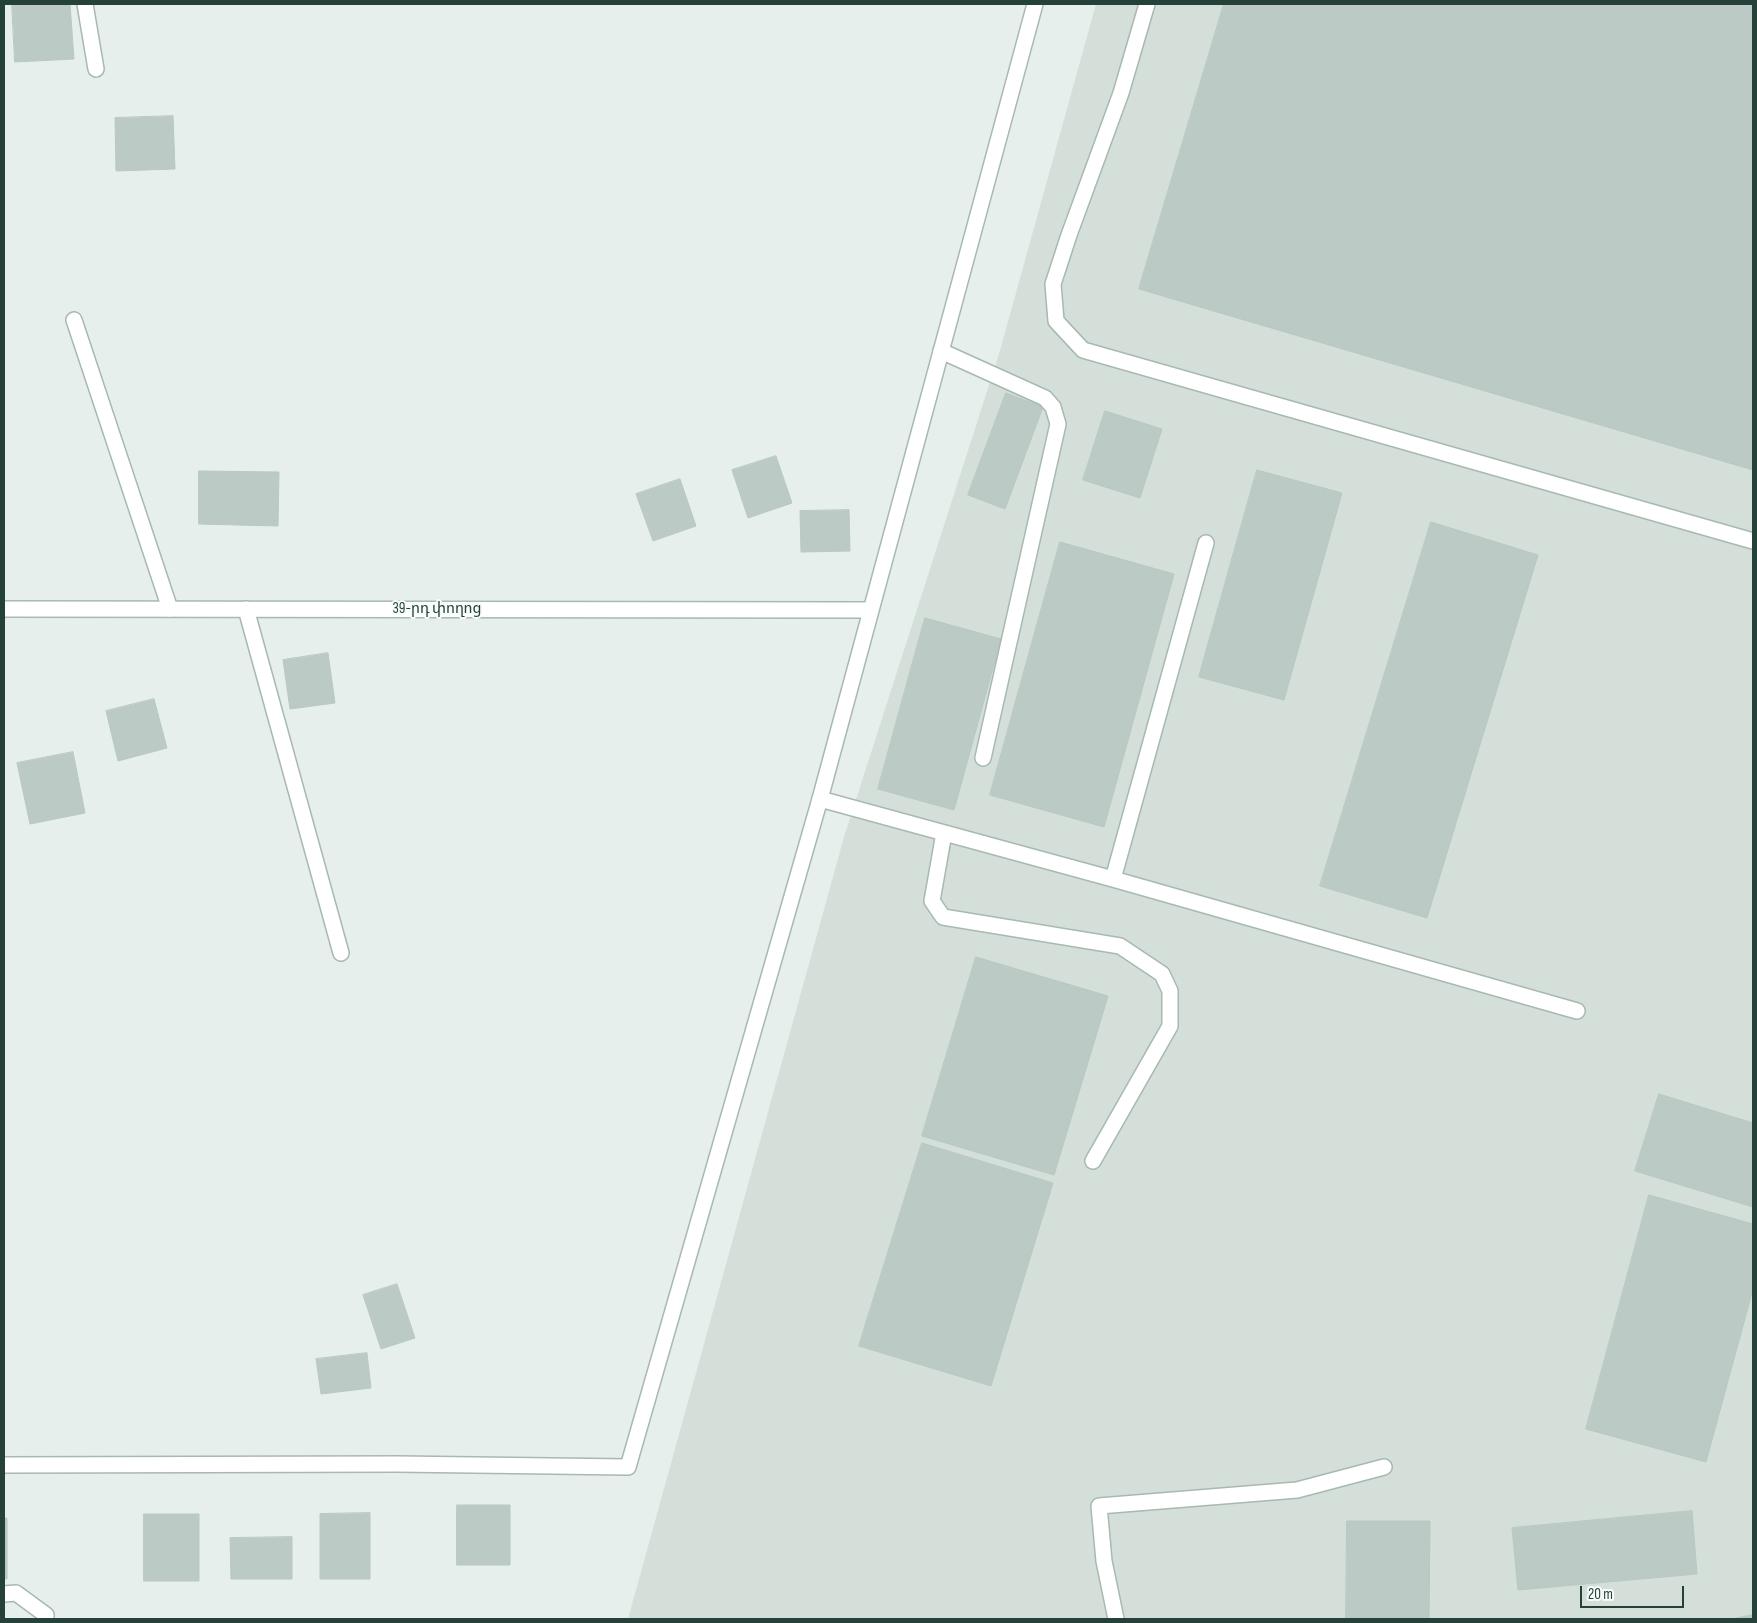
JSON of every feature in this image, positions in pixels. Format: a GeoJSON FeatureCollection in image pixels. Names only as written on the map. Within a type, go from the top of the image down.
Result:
{"type":"FeatureCollection","features":[{"type":"Feature","properties":{"kind":"street"},"geometry":{"type":"LineString","coordinates":[[85,4],[96,69]]}},
{"type":"Feature","properties":{"kind":"street"},"geometry":{"type":"LineString","coordinates":[[4,1465],[397,1464],[628,1467],[820,800],[1035,4]]}},
{"type":"Feature","properties":{"kind":"street"},"geometry":{"type":"LineString","coordinates":[[1147,4],[1121,93],[1053,284],[1056,321],[1083,350],[1753,540]]}},
{"type":"Feature","properties":{"kind":"street"},"geometry":{"type":"LineString","coordinates":[[74,320],[170,609]]}},
{"type":"Feature","properties":{"kind":"street"},"geometry":{"type":"LineString","coordinates":[[941,351],[1045,398],[1053,407],[1058,424],[982,758]]}},
{"type":"Feature","properties":{"kind":"street"},"geometry":{"type":"LineString","coordinates":[[1113,879],[1206,543]]}},
{"type":"Feature","properties":{"kind":"street","name":"39-րդ փողոց"},"geometry":{"type":"LineString","coordinates":[[4,609],[871,610]]}},
{"type":"Feature","properties":{"kind":"street"},"geometry":{"type":"LineString","coordinates":[[246,609],[341,953]]}},
{"type":"Feature","properties":{"kind":"street"},"geometry":{"type":"LineString","coordinates":[[820,800],[1113,879],[1577,1011]]}},
{"type":"Feature","properties":{"kind":"street"},"geometry":{"type":"LineString","coordinates":[[944,833],[932,901],[943,917],[1120,946],[1162,974],[1170,990],[1170,1026],[1093,1161]]}},
{"type":"Feature","properties":{"kind":"street"},"geometry":{"type":"LineString","coordinates":[[1116,1619],[1104,1561],[1099,1506],[1297,1490],[1384,1467]]}},
{"type":"Feature","properties":{"kind":"street"},"geometry":{"type":"LineString","coordinates":[[4,1594],[16,1593],[46,1615],[46,1619]]}},
{"type":"Feature","properties":{"kind":"shaded area"},"geometry":{"type":"Polygon","coordinates":[[[1096,4],[1753,4],[1753,1619],[628,1619],[844,837],[999,354],[1096,4]]]}},
{"type":"Feature","properties":{"kind":"building"},"geometry":{"type":"Polygon","coordinates":[[[12,4],[70,4],[74,59],[15,62],[12,4]]]}},
{"type":"Feature","properties":{"kind":"building"},"geometry":{"type":"Polygon","coordinates":[[[1224,4],[1753,4],[1753,470],[1139,289],[1224,4]]]}},
{"type":"Feature","properties":{"kind":"building"},"geometry":{"type":"Polygon","coordinates":[[[173,116],[175,169],[116,171],[115,118],[173,116]]]}},
{"type":"Feature","properties":{"kind":"building"},"geometry":{"type":"Polygon","coordinates":[[[1006,393],[1043,407],[1005,509],[968,495],[1006,393]]]}},
{"type":"Feature","properties":{"kind":"building"},"geometry":{"type":"Polygon","coordinates":[[[1105,411],[1162,429],[1140,498],[1083,480],[1105,411]]]}},
{"type":"Feature","properties":{"kind":"building"},"geometry":{"type":"Polygon","coordinates":[[[776,456],[792,503],[748,518],[732,470],[776,456]]]}},
{"type":"Feature","properties":{"kind":"building"},"geometry":{"type":"Polygon","coordinates":[[[1257,470],[1342,493],[1284,700],[1199,677],[1257,470]]]}},
{"type":"Feature","properties":{"kind":"building"},"geometry":{"type":"Polygon","coordinates":[[[199,471],[279,472],[278,526],[199,524],[199,471]]]}},
{"type":"Feature","properties":{"kind":"building"},"geometry":{"type":"Polygon","coordinates":[[[680,479],[696,526],[653,541],[636,494],[680,479]]]}},
{"type":"Feature","properties":{"kind":"building"},"geometry":{"type":"Polygon","coordinates":[[[849,510],[850,551],[801,552],[800,511],[849,510]]]}},
{"type":"Feature","properties":{"kind":"building"},"geometry":{"type":"Polygon","coordinates":[[[1431,522],[1538,555],[1427,918],[1320,886],[1431,522]]]}},
{"type":"Feature","properties":{"kind":"building"},"geometry":{"type":"Polygon","coordinates":[[[1060,542],[1174,574],[1104,827],[990,795],[1060,542]]]}},
{"type":"Feature","properties":{"kind":"building"},"geometry":{"type":"Polygon","coordinates":[[[925,618],[1001,639],[954,810],[878,789],[925,618]]]}},
{"type":"Feature","properties":{"kind":"building"},"geometry":{"type":"Polygon","coordinates":[[[328,653],[335,703],[290,709],[283,660],[328,653]]]}},
{"type":"Feature","properties":{"kind":"building"},"geometry":{"type":"Polygon","coordinates":[[[154,699],[167,748],[118,761],[106,711],[154,699]]]}},
{"type":"Feature","properties":{"kind":"building"},"geometry":{"type":"Polygon","coordinates":[[[73,752],[85,813],[30,824],[17,763],[73,752]]]}},
{"type":"Feature","properties":{"kind":"building"},"geometry":{"type":"Polygon","coordinates":[[[976,957],[1108,996],[1054,1175],[922,1136],[976,957]]]}},
{"type":"Feature","properties":{"kind":"building"},"geometry":{"type":"Polygon","coordinates":[[[1659,1094],[1753,1123],[1753,1207],[1635,1171],[1659,1094]]]}},
{"type":"Feature","properties":{"kind":"building"},"geometry":{"type":"Polygon","coordinates":[[[922,1143],[1053,1183],[991,1386],[859,1346],[922,1143]]]}},
{"type":"Feature","properties":{"kind":"building"},"geometry":{"type":"Polygon","coordinates":[[[1649,1195],[1753,1224],[1753,1289],[1706,1462],[1586,1429],[1649,1195]]]}},
{"type":"Feature","properties":{"kind":"building"},"geometry":{"type":"Polygon","coordinates":[[[397,1284],[415,1338],[381,1349],[363,1295],[397,1284]]]}},
{"type":"Feature","properties":{"kind":"building"},"geometry":{"type":"Polygon","coordinates":[[[367,1353],[371,1388],[321,1394],[316,1359],[367,1353]]]}},
{"type":"Feature","properties":{"kind":"building"},"geometry":{"type":"Polygon","coordinates":[[[457,1505],[510,1505],[510,1565],[457,1565],[457,1505]]]}},
{"type":"Feature","properties":{"kind":"building"},"geometry":{"type":"Polygon","coordinates":[[[1692,1511],[1697,1574],[1518,1590],[1512,1528],[1692,1511]]]}},
{"type":"Feature","properties":{"kind":"building"},"geometry":{"type":"Polygon","coordinates":[[[370,1513],[370,1579],[320,1579],[320,1514],[370,1513]]]}},
{"type":"Feature","properties":{"kind":"building"},"geometry":{"type":"Polygon","coordinates":[[[144,1514],[199,1514],[199,1581],[144,1581],[144,1514]]]}},
{"type":"Feature","properties":{"kind":"building"},"geometry":{"type":"Polygon","coordinates":[[[4,1518],[7,1518],[7,1579],[4,1579],[4,1518]]]}},
{"type":"Feature","properties":{"kind":"building"},"geometry":{"type":"Polygon","coordinates":[[[1347,1521],[1430,1521],[1429,1619],[1346,1619],[1347,1521]]]}},
{"type":"Feature","properties":{"kind":"building"},"geometry":{"type":"Polygon","coordinates":[[[292,1537],[292,1579],[231,1579],[230,1538],[292,1537]]]}},
{"type":"Feature","properties":{"kind":"building"},"geometry":{"type":"Polygon","coordinates":[[[1753,1615],[1753,1619],[1732,1619],[1753,1615]]]}}]}
